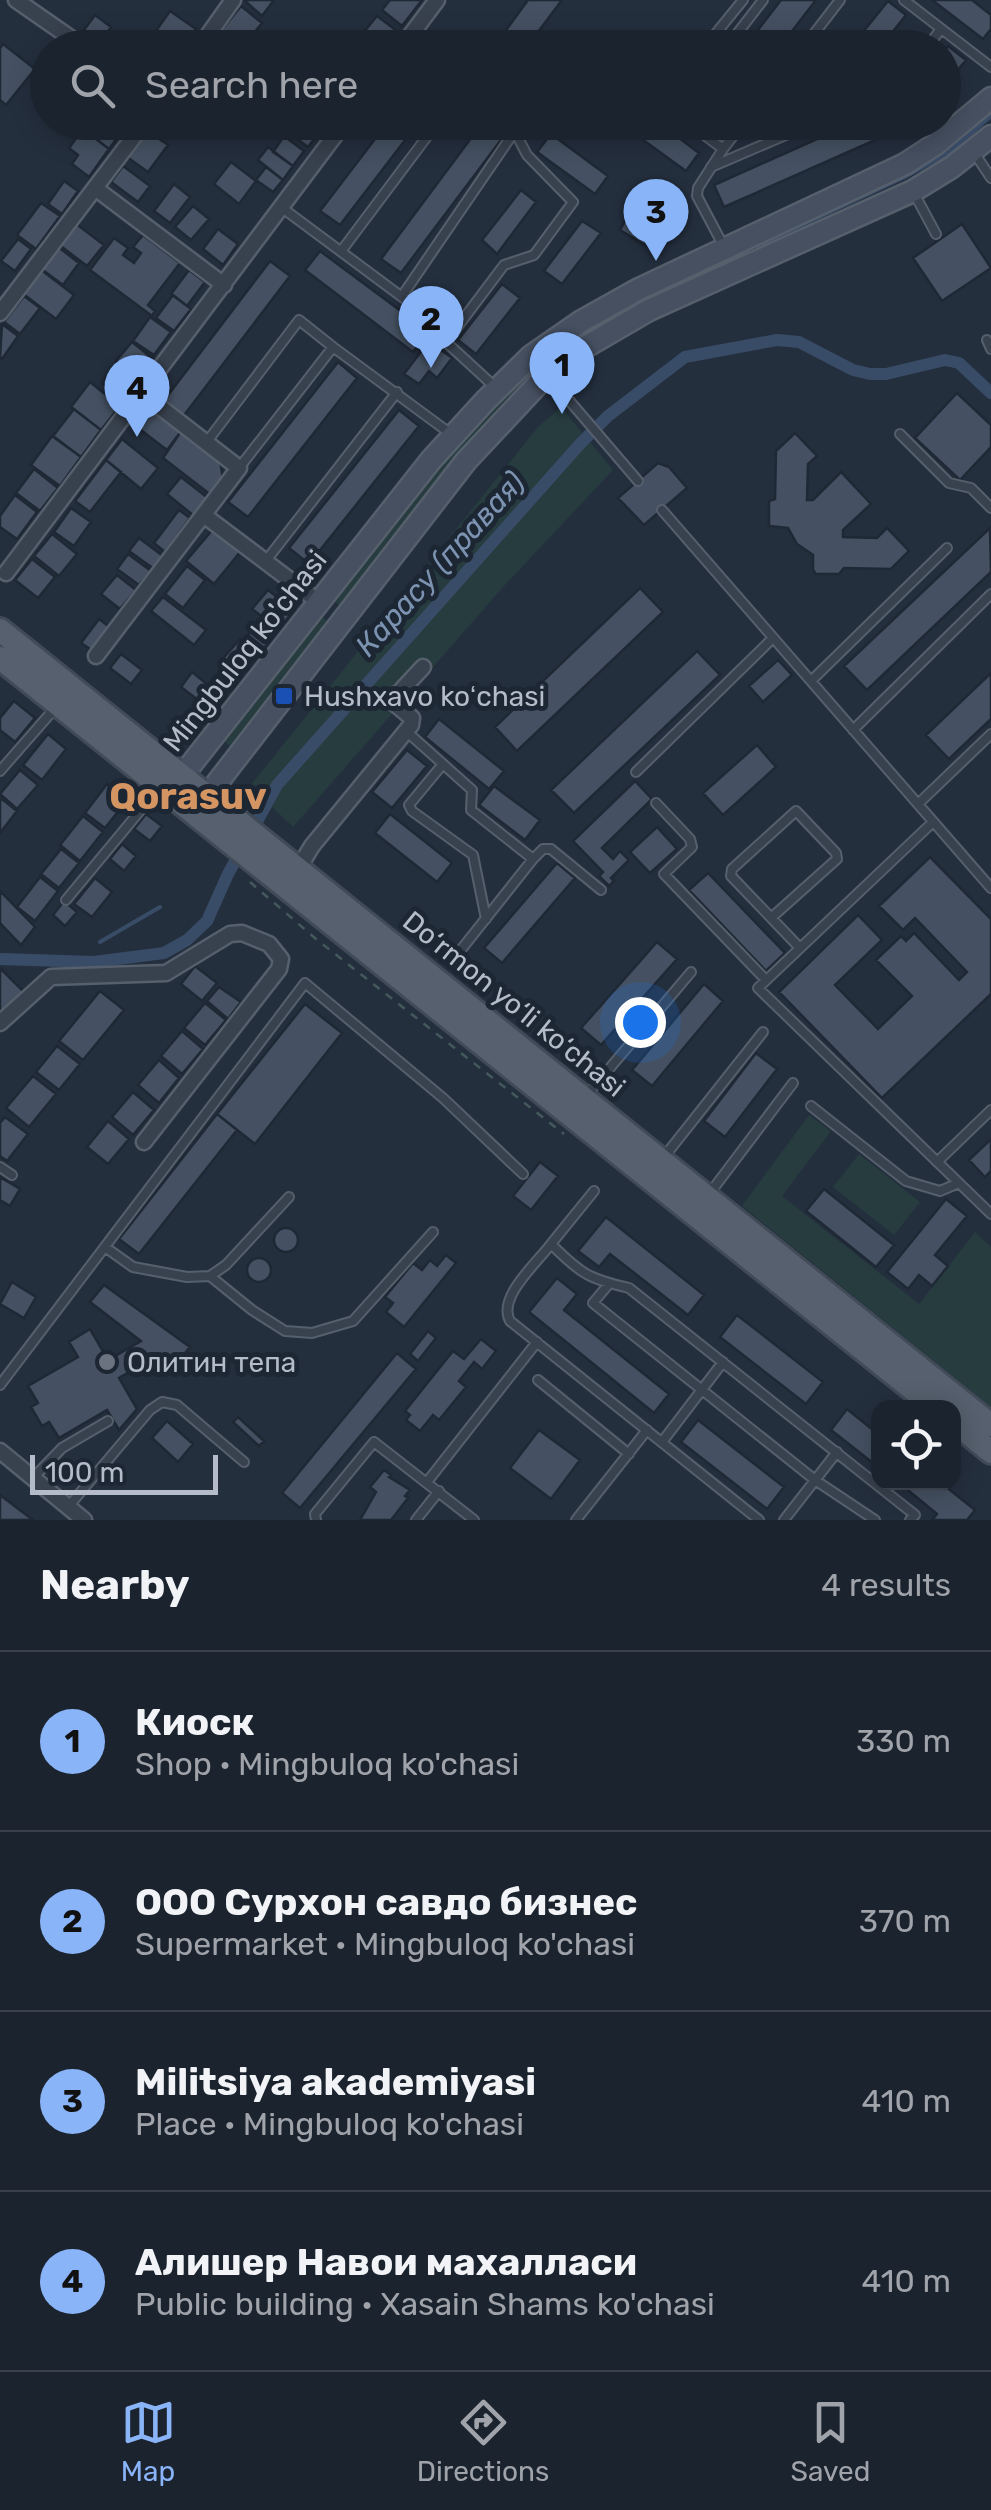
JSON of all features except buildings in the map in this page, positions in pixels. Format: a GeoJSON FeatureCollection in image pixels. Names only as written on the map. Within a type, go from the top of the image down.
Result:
{"type":"FeatureCollection","features":[{"type":"Feature","properties":{"kind":"main road","name":"Mingbuloq ko'chasi"},"geometry":{"type":"LineString","coordinates":[[961,124],[991,98]]}},
{"type":"Feature","properties":{"kind":"main road","name":"Mingbuloq ko'chasi"},"geometry":{"type":"LineString","coordinates":[[206,796],[478,446],[548,376],[619,327],[913,191],[991,136]]}},
{"type":"Feature","properties":{"kind":"main road","name":"Mingbuloq ko'chasi"},"geometry":{"type":"LineString","coordinates":[[180,803],[182,776],[452,436],[531,356],[597,312],[729,245],[904,164],[940,140]]}},
{"type":"Feature","properties":{"kind":"main road"},"geometry":{"type":"LineString","coordinates":[[729,245],[744,266]]}},
{"type":"Feature","properties":{"kind":"main road"},"geometry":{"type":"LineString","coordinates":[[531,356],[548,376]]}},
{"type":"Feature","properties":{"kind":"main road"},"geometry":{"type":"LineString","coordinates":[[319,602],[342,620]]}},
{"type":"Feature","properties":{"kind":"main road","name":"Do‘rmon yo‘li ko‘chasi"},"geometry":{"type":"LineString","coordinates":[[0,630],[206,796],[235,833]]}},
{"type":"Feature","properties":{"kind":"main road","name":"Do‘rmon yo‘li ko‘chasi"},"geometry":{"type":"LineString","coordinates":[[0,658],[180,803],[235,833],[260,853],[926,1400]]}},
{"type":"Feature","properties":{"kind":"main road"},"geometry":{"type":"LineString","coordinates":[[180,803],[206,796]]}},
{"type":"Feature","properties":{"kind":"main road","name":"Do‘rmon yo‘li ko‘chasi"},"geometry":{"type":"LineString","coordinates":[[260,853],[298,869],[991,1425]]}},
{"type":"Feature","properties":{"kind":"main road"},"geometry":{"type":"LineString","coordinates":[[961,1428],[991,1452]]}},
{"type":"Feature","properties":{"kind":"street"},"geometry":{"type":"LineString","coordinates":[[16,0],[59,30]]}},
{"type":"Feature","properties":{"kind":"street"},"geometry":{"type":"LineString","coordinates":[[212,30],[233,0]]}},
{"type":"Feature","properties":{"kind":"street"},"geometry":{"type":"LineString","coordinates":[[414,30],[438,0]]}},
{"type":"Feature","properties":{"kind":"street"},"geometry":{"type":"LineString","coordinates":[[0,313],[131,140]]}},
{"type":"Feature","properties":{"kind":"street"},"geometry":{"type":"LineString","coordinates":[[6,573],[331,140]]}},
{"type":"Feature","properties":{"kind":"street"},"geometry":{"type":"LineString","coordinates":[[95,188],[224,285]]}},
{"type":"Feature","properties":{"kind":"street"},"geometry":{"type":"LineString","coordinates":[[96,656],[240,468],[142,394]]}},
{"type":"Feature","properties":{"kind":"street"},"geometry":{"type":"LineString","coordinates":[[205,516],[319,602]]}},
{"type":"Feature","properties":{"kind":"street"},"geometry":{"type":"LineString","coordinates":[[298,869],[312,846],[406,731],[412,718],[394,702],[423,667]]}},
{"type":"Feature","properties":{"kind":"street"},"geometry":{"type":"LineString","coordinates":[[0,1023],[50,977],[166,973],[230,934],[242,933],[269,944],[281,959],[279,969],[144,1142]]}},
{"type":"Feature","properties":{"kind":"street"},"geometry":{"type":"LineString","coordinates":[[0,1451],[84,1520]]}},
{"type":"Feature","properties":{"kind":"lane"},"geometry":{"type":"LineString","coordinates":[[719,30],[744,0]]}},
{"type":"Feature","properties":{"kind":"lane"},"geometry":{"type":"LineString","coordinates":[[740,30],[763,0]]}},
{"type":"Feature","properties":{"kind":"lane"},"geometry":{"type":"LineString","coordinates":[[817,30],[840,0]]}},
{"type":"Feature","properties":{"kind":"lane"},"geometry":{"type":"LineString","coordinates":[[904,0],[940,30]]}},
{"type":"Feature","properties":{"kind":"lane"},"geometry":{"type":"LineString","coordinates":[[961,45],[991,67]]}},
{"type":"Feature","properties":{"kind":"lane"},"geometry":{"type":"LineString","coordinates":[[342,250],[424,140]]}},
{"type":"Feature","properties":{"kind":"lane"},"geometry":{"type":"LineString","coordinates":[[402,296],[509,140]]}},
{"type":"Feature","properties":{"kind":"lane"},"geometry":{"type":"LineString","coordinates":[[446,342],[504,264],[534,255],[574,202],[527,155],[519,140]]}},
{"type":"Feature","properties":{"kind":"lane"},"geometry":{"type":"LineString","coordinates":[[711,140],[723,149]]}},
{"type":"Feature","properties":{"kind":"lane"},"geometry":{"type":"LineString","coordinates":[[729,245],[697,196],[730,140]]}},
{"type":"Feature","properties":{"kind":"lane"},"geometry":{"type":"LineString","coordinates":[[711,168],[775,140]]}},
{"type":"Feature","properties":{"kind":"lane"},"geometry":{"type":"LineString","coordinates":[[973,151],[991,178]]}},
{"type":"Feature","properties":{"kind":"lane"},"geometry":{"type":"LineString","coordinates":[[913,191],[936,234]]}},
{"type":"Feature","properties":{"kind":"lane"},"geometry":{"type":"LineString","coordinates":[[281,207],[437,322],[446,342],[496,388]]}},
{"type":"Feature","properties":{"kind":"lane"},"geometry":{"type":"LineString","coordinates":[[209,439],[299,320],[452,436]]}},
{"type":"Feature","properties":{"kind":"lane"},"geometry":{"type":"LineString","coordinates":[[240,468],[333,346]]}},
{"type":"Feature","properties":{"kind":"lane"},"geometry":{"type":"LineString","coordinates":[[548,376],[638,481]]}},
{"type":"Feature","properties":{"kind":"lane"},"geometry":{"type":"LineString","coordinates":[[265,562],[398,392]]}},
{"type":"Feature","properties":{"kind":"lane"},"geometry":{"type":"LineString","coordinates":[[900,434],[949,483],[971,488],[991,508]]}},
{"type":"Feature","properties":{"kind":"lane"},"geometry":{"type":"LineString","coordinates":[[662,510],[991,888]]}},
{"type":"Feature","properties":{"kind":"lane"},"geometry":{"type":"LineString","coordinates":[[811,681],[947,548]]}},
{"type":"Feature","properties":{"kind":"lane"},"geometry":{"type":"LineString","coordinates":[[853,730],[991,594]]}},
{"type":"Feature","properties":{"kind":"lane"},"geometry":{"type":"LineString","coordinates":[[636,772],[773,638]]}},
{"type":"Feature","properties":{"kind":"lane"},"geometry":{"type":"LineString","coordinates":[[0,772],[58,704]]}},
{"type":"Feature","properties":{"kind":"lane"},"geometry":{"type":"LineString","coordinates":[[406,731],[472,790],[470,810],[533,859]]}},
{"type":"Feature","properties":{"kind":"lane"},"geometry":{"type":"LineString","coordinates":[[918,804],[991,734]]}},
{"type":"Feature","properties":{"kind":"lane"},"geometry":{"type":"LineString","coordinates":[[443,764],[410,805],[412,812],[473,856],[486,919]]}},
{"type":"Feature","properties":{"kind":"lane"},"geometry":{"type":"LineString","coordinates":[[66,900],[160,786]]}},
{"type":"Feature","properties":{"kind":"lane"},"geometry":{"type":"LineString","coordinates":[[656,803],[690,839],[692,847],[664,874],[766,980]]}},
{"type":"Feature","properties":{"kind":"lane"},"geometry":{"type":"LineString","coordinates":[[771,918],[837,859],[836,853],[796,811],[732,869],[731,876],[771,918],[800,948]]}},
{"type":"Feature","properties":{"kind":"lane"},"geometry":{"type":"LineString","coordinates":[[933,822],[758,988],[991,1214]]}},
{"type":"Feature","properties":{"kind":"lane"},"geometry":{"type":"LineString","coordinates":[[460,951],[543,849],[551,849],[601,890]]}},
{"type":"Feature","properties":{"kind":"lane"},"geometry":{"type":"LineString","coordinates":[[982,878],[991,869]]}},
{"type":"Feature","properties":{"kind":"lane"},"geometry":{"type":"LineString","coordinates":[[584,1098],[691,972]]}},
{"type":"Feature","properties":{"kind":"lane"},"geometry":{"type":"LineString","coordinates":[[0,1385],[306,982],[442,1098],[523,1174]]}},
{"type":"Feature","properties":{"kind":"lane"},"geometry":{"type":"LineString","coordinates":[[661,1160],[762,1032]]}},
{"type":"Feature","properties":{"kind":"lane"},"geometry":{"type":"LineString","coordinates":[[707,1197],[794,1082]]}},
{"type":"Feature","properties":{"kind":"lane"},"geometry":{"type":"LineString","coordinates":[[812,1106],[906,1181],[940,1192],[959,1183]]}},
{"type":"Feature","properties":{"kind":"lane"},"geometry":{"type":"LineString","coordinates":[[937,1162],[991,1110]]}},
{"type":"Feature","properties":{"kind":"lane"},"geometry":{"type":"LineString","coordinates":[[0,1166],[12,1175]]}},
{"type":"Feature","properties":{"kind":"lane"},"geometry":{"type":"LineString","coordinates":[[594,1191],[508,1300],[510,1321],[759,1520]]}},
{"type":"Feature","properties":{"kind":"lane"},"geometry":{"type":"LineString","coordinates":[[105,1247],[134,1268],[187,1278],[210,1276],[226,1265],[289,1197]]}},
{"type":"Feature","properties":{"kind":"lane"},"geometry":{"type":"LineString","coordinates":[[210,1276],[285,1331],[312,1333],[353,1321],[433,1232]]}},
{"type":"Feature","properties":{"kind":"lane"},"geometry":{"type":"LineString","coordinates":[[551,1244],[570,1263],[608,1285],[629,1288],[914,1515],[910,1520]]}},
{"type":"Feature","properties":{"kind":"lane"},"geometry":{"type":"LineString","coordinates":[[608,1285],[593,1303],[816,1480],[876,1520]]}},
{"type":"Feature","properties":{"kind":"lane"},"geometry":{"type":"LineString","coordinates":[[426,1482],[537,1342]]}},
{"type":"Feature","properties":{"kind":"lane"},"geometry":{"type":"LineString","coordinates":[[662,1442],[723,1362]]}},
{"type":"Feature","properties":{"kind":"lane"},"geometry":{"type":"LineString","coordinates":[[538,1380],[629,1454]]}},
{"type":"Feature","properties":{"kind":"lane"},"geometry":{"type":"LineString","coordinates":[[68,1507],[150,1410],[162,1402],[177,1406],[244,1462]]}},
{"type":"Feature","properties":{"kind":"lane"},"geometry":{"type":"LineString","coordinates":[[32,1478],[62,1448],[108,1420]]}},
{"type":"Feature","properties":{"kind":"lane"},"geometry":{"type":"LineString","coordinates":[[576,1520],[648,1430]]}},
{"type":"Feature","properties":{"kind":"lane"},"geometry":{"type":"LineString","coordinates":[[316,1520],[316,1514],[374,1442],[474,1520]]}},
{"type":"Feature","properties":{"kind":"lane"},"geometry":{"type":"LineString","coordinates":[[784,1520],[837,1452]]}},
{"type":"Feature","properties":{"kind":"lane"},"geometry":{"type":"LineString","coordinates":[[416,1520],[439,1491]]}},
{"type":"Feature","properties":{"kind":"green space"},"geometry":{"type":"Polygon","coordinates":[[[519,380],[524,385],[465,448],[340,606],[334,601],[401,515],[519,380]]]}},
{"type":"Feature","properties":{"kind":"green space"},"geometry":{"type":"Polygon","coordinates":[[[561,407],[613,470],[504,586],[293,827],[250,786],[538,427],[561,407]]]}},
{"type":"Feature","properties":{"kind":"green space"},"geometry":{"type":"Polygon","coordinates":[[[321,616],[330,623],[232,748],[223,740],[321,616]]]}},
{"type":"Feature","properties":{"kind":"green space"},"geometry":{"type":"Polygon","coordinates":[[[809,1115],[831,1131],[782,1196],[919,1304],[975,1232],[991,1247],[991,1407],[742,1206],[809,1115]]]}},
{"type":"Feature","properties":{"kind":"green space"},"geometry":{"type":"Polygon","coordinates":[[[859,1154],[920,1202],[894,1235],[833,1187],[859,1154]]]}},
{"type":"Feature","properties":{"kind":"waterway"},"geometry":{"type":"LineString","coordinates":[[757,246],[905,177],[948,153],[991,116]]}},
{"type":"Feature","properties":{"kind":"waterway","name":"Карасу (правая)"},"geometry":{"type":"LineString","coordinates":[[0,959],[94,962],[164,953],[187,940],[207,921],[277,785],[580,444],[608,416],[685,357],[777,340],[799,342],[853,370],[870,374],[945,360],[959,363],[991,393]]}},
{"type":"Feature","properties":{"kind":"waterway"},"geometry":{"type":"LineString","coordinates":[[100,942],[160,907]]}},
{"type":"Feature","properties":{"kind":"place","name":"Militsiya akademiyasi"},"geometry":{"type":"Point","coordinates":[656,261]}},
{"type":"Feature","properties":{"kind":"place","name":"ООО Сурхон савдо бизнес"},"geometry":{"type":"Point","coordinates":[431,368]}},
{"type":"Feature","properties":{"kind":"place","name":"Киоск"},"geometry":{"type":"Point","coordinates":[562,414]}},
{"type":"Feature","properties":{"kind":"place","name":"Алишер Навои махалласи"},"geometry":{"type":"Point","coordinates":[137,437]}},
{"type":"Feature","properties":{"kind":"place","name":"Hushxavo koʻchasi"},"geometry":{"type":"Point","coordinates":[284,696]}},
{"type":"Feature","properties":{"kind":"place","name":"Олитин тепа"},"geometry":{"type":"Point","coordinates":[107,1362]}},
{"type":"Feature","properties":{"kind":"district","name":"Qorasuv"},"geometry":{"type":"Point","coordinates":[188,796]}}]}
